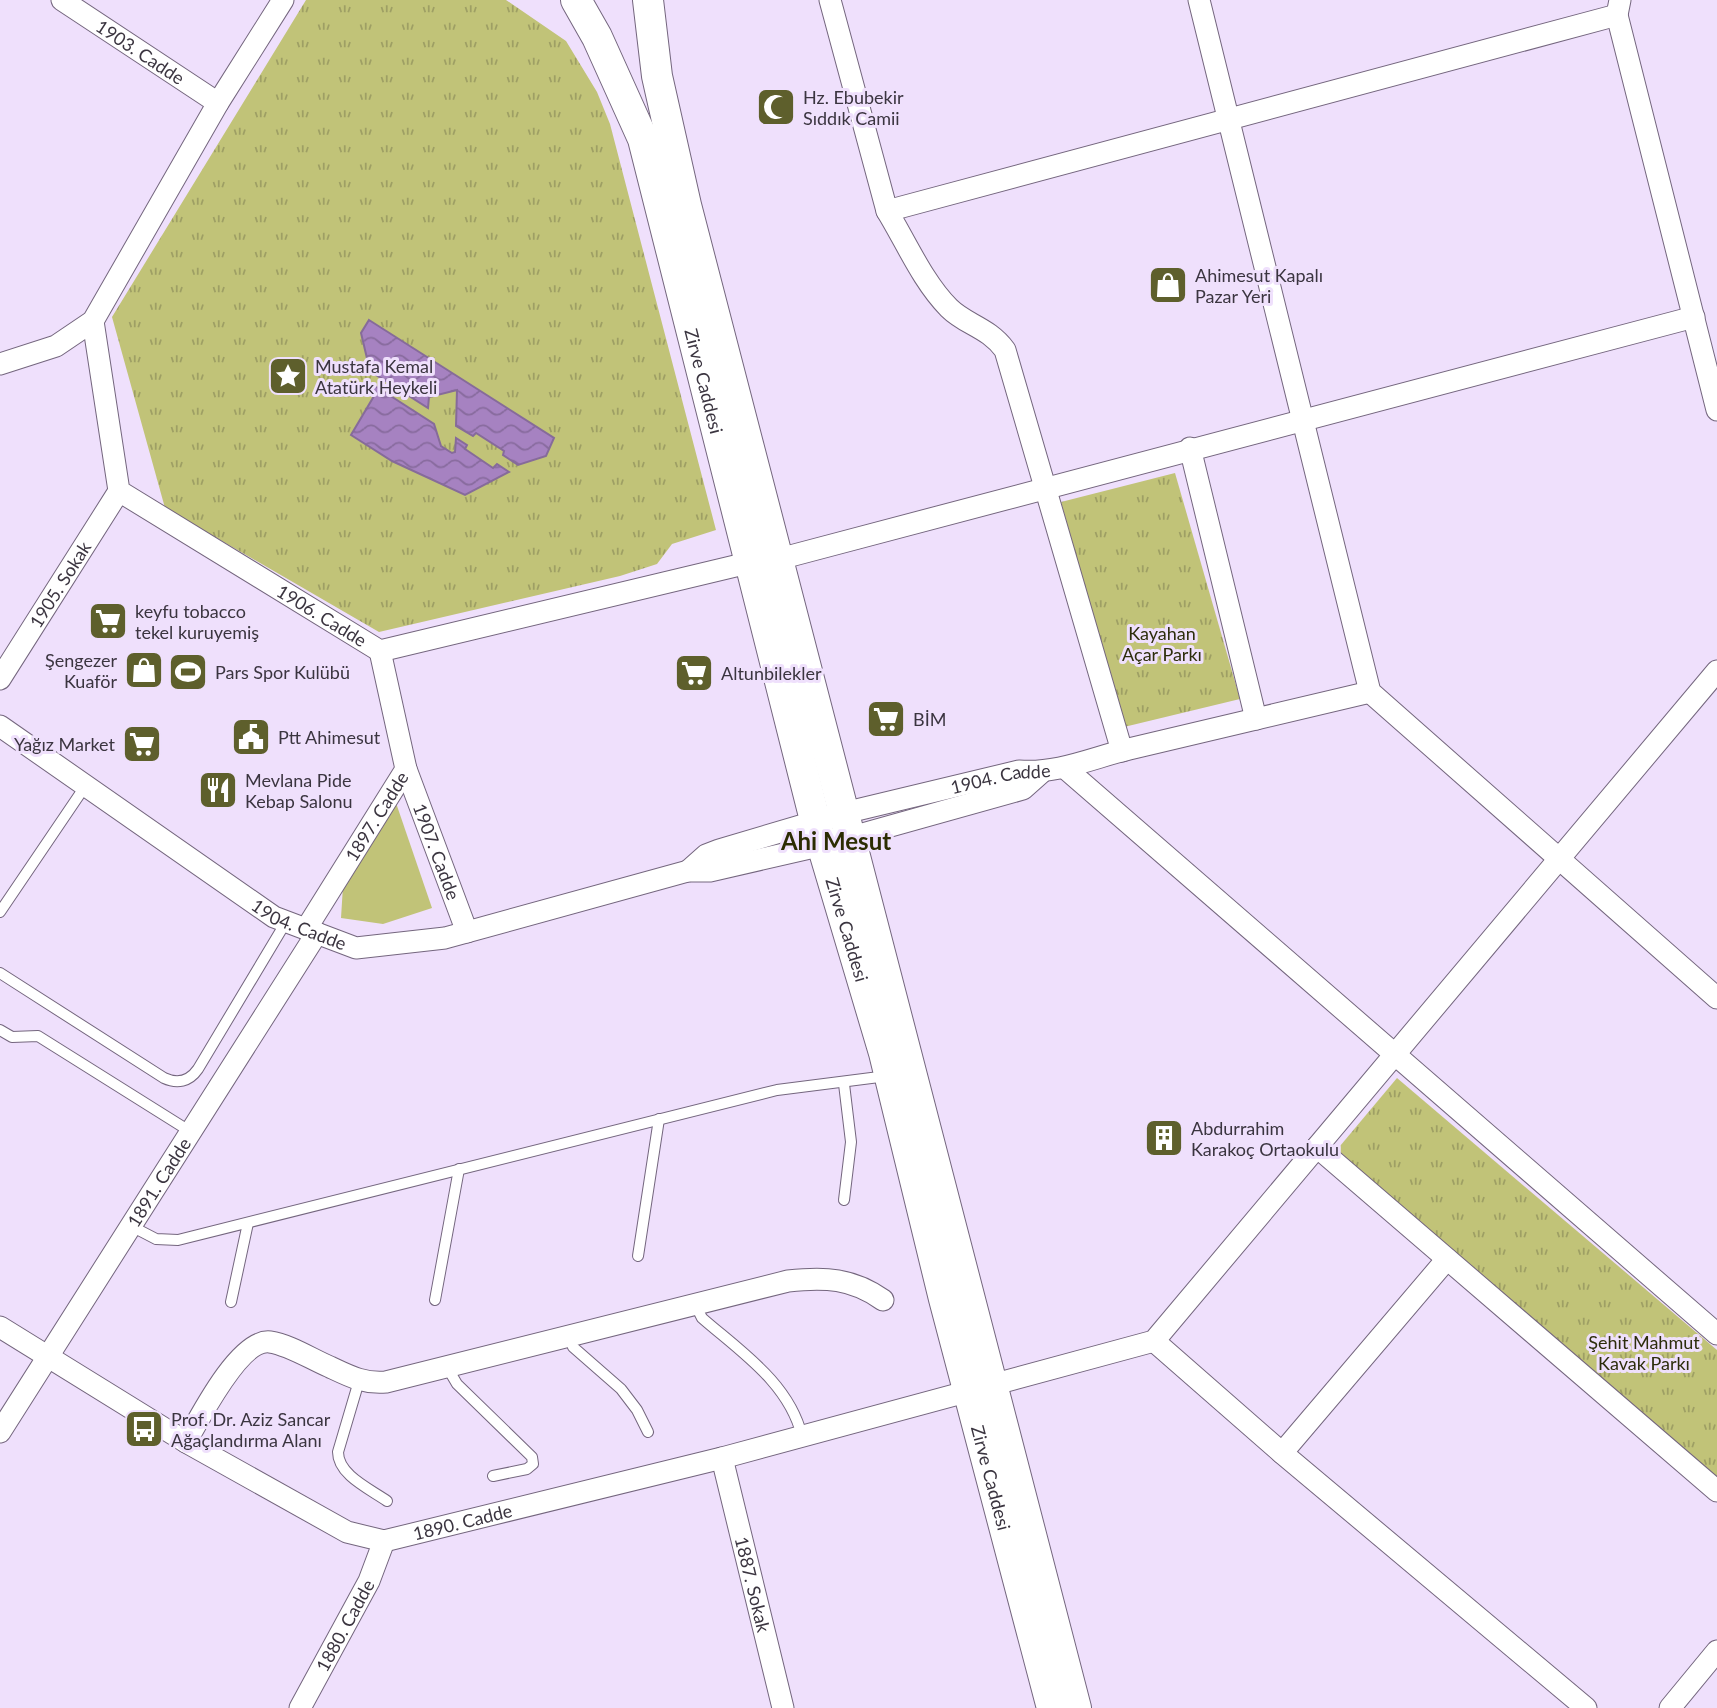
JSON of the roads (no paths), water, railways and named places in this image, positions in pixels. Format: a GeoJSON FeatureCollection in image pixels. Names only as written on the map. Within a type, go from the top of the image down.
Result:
{"type":"FeatureCollection","features":[{"type":"Feature","properties":{"kind":"main road","name":"Zirve Caddesi"},"geometry":{"type":"LineString","coordinates":[[576,0],[597,37],[643,139],[766,560]]}},
{"type":"Feature","properties":{"kind":"main road","name":"Zirve Caddesi"},"geometry":{"type":"LineString","coordinates":[[648,0],[657,76],[766,560],[980,1386],[1052,1708]]}},
{"type":"Feature","properties":{"kind":"main road","name":"Zirve Caddesi"},"geometry":{"type":"LineString","coordinates":[[834,830],[890,1075],[1076,1708]]}},
{"type":"Feature","properties":{"kind":"street","name":"1903. Cadde"},"geometry":{"type":"LineString","coordinates":[[62,0],[219,103]]}},
{"type":"Feature","properties":{"kind":"street"},"geometry":{"type":"LineString","coordinates":[[0,364],[56,346],[93,321],[219,103],[283,0]]}},
{"type":"Feature","properties":{"kind":"street"},"geometry":{"type":"LineString","coordinates":[[830,0],[887,211],[940,297],[951,310],[990,333],[1005,350],[1122,751]]}},
{"type":"Feature","properties":{"kind":"street"},"geometry":{"type":"LineString","coordinates":[[1199,0],[1370,692],[1717,998]]}},
{"type":"Feature","properties":{"kind":"street"},"geometry":{"type":"LineString","coordinates":[[887,211],[1230,119],[1618,7],[1717,410]]}},
{"type":"Feature","properties":{"kind":"street","name":"1906. Cadde"},"geometry":{"type":"LineString","coordinates":[[119,491],[380,651],[766,560],[1694,317]]}},
{"type":"Feature","properties":{"kind":"street"},"geometry":{"type":"LineString","coordinates":[[93,321],[119,491]]}},
{"type":"Feature","properties":{"kind":"street"},"geometry":{"type":"LineString","coordinates":[[1190,448],[1256,719]]}},
{"type":"Feature","properties":{"kind":"street","name":"1905. Sokak"},"geometry":{"type":"LineString","coordinates":[[0,679],[119,491]]}},
{"type":"Feature","properties":{"kind":"street","name":"1897. Cadde"},"geometry":{"type":"LineString","coordinates":[[303,928],[406,769],[380,651]]}},
{"type":"Feature","properties":{"kind":"street"},"geometry":{"type":"LineString","coordinates":[[1586,1708],[1282,1453],[1154,1341],[1717,671]]}},
{"type":"Feature","properties":{"kind":"street"},"geometry":{"type":"LineString","coordinates":[[1065,768],[1122,751],[1370,692]]}},
{"type":"Feature","properties":{"kind":"street","name":"1904. Cadde"},"geometry":{"type":"LineString","coordinates":[[0,726],[274,917],[356,948],[445,938],[688,871],[706,855],[719,849],[834,830],[1023,789],[1041,773],[1065,768]]}},
{"type":"Feature","properties":{"kind":"street"},"geometry":{"type":"LineString","coordinates":[[1065,768],[1717,1334]]}},
{"type":"Feature","properties":{"kind":"street","name":"1907. Cadde"},"geometry":{"type":"LineString","coordinates":[[406,769],[467,932]]}},
{"type":"Feature","properties":{"kind":"street","name":"1891. Cadde"},"geometry":{"type":"LineString","coordinates":[[0,1432],[191,1132],[303,928]]}},
{"type":"Feature","properties":{"kind":"street"},"geometry":{"type":"LineString","coordinates":[[1317,1147],[1717,1491]]}},
{"type":"Feature","properties":{"kind":"street"},"geometry":{"type":"LineString","coordinates":[[1282,1453],[1447,1259]]}},
{"type":"Feature","properties":{"kind":"street"},"geometry":{"type":"LineString","coordinates":[[186,1442],[239,1358],[257,1343],[285,1347],[359,1381],[386,1382],[788,1281],[810,1278],[853,1282],[883,1300]]}},
{"type":"Feature","properties":{"kind":"street","name":"1890. Cadde"},"geometry":{"type":"LineString","coordinates":[[0,1327],[186,1442],[347,1532],[384,1541],[722,1458],[1154,1341]]}},
{"type":"Feature","properties":{"kind":"street","name":"1887. Sokak"},"geometry":{"type":"LineString","coordinates":[[722,1458],[783,1708]]}},
{"type":"Feature","properties":{"kind":"street","name":"1880. Cadde"},"geometry":{"type":"LineString","coordinates":[[300,1708],[369,1581],[384,1541]]}},
{"type":"Feature","properties":{"kind":"street"},"geometry":{"type":"LineString","coordinates":[[1670,1708],[1717,1651]]}},
{"type":"Feature","properties":{"kind":"lane"},"geometry":{"type":"LineString","coordinates":[[0,912],[86,785]]}},
{"type":"Feature","properties":{"kind":"lane"},"geometry":{"type":"LineString","coordinates":[[0,973],[164,1078],[179,1082],[190,1078],[198,1069],[303,928]]}},
{"type":"Feature","properties":{"kind":"lane"},"geometry":{"type":"LineString","coordinates":[[0,1030],[12,1037],[38,1036],[191,1132]]}},
{"type":"Feature","properties":{"kind":"lane"},"geometry":{"type":"LineString","coordinates":[[131,1226],[165,1241],[248,1223],[777,1090],[844,1084],[890,1075]]}},
{"type":"Feature","properties":{"kind":"lane"},"geometry":{"type":"LineString","coordinates":[[844,1084],[851,1142],[844,1200]]}},
{"type":"Feature","properties":{"kind":"lane"},"geometry":{"type":"LineString","coordinates":[[638,1256],[659,1119]]}},
{"type":"Feature","properties":{"kind":"lane"},"geometry":{"type":"LineString","coordinates":[[435,1300],[459,1169]]}},
{"type":"Feature","properties":{"kind":"lane"},"geometry":{"type":"LineString","coordinates":[[231,1302],[248,1223]]}},
{"type":"Feature","properties":{"kind":"lane"},"geometry":{"type":"LineString","coordinates":[[695,1304],[702,1318],[780,1389],[797,1415],[802,1436]]}},
{"type":"Feature","properties":{"kind":"lane"},"geometry":{"type":"LineString","coordinates":[[569,1336],[573,1348],[630,1399],[648,1432]]}},
{"type":"Feature","properties":{"kind":"lane"},"geometry":{"type":"LineString","coordinates":[[447,1367],[457,1384],[532,1457],[533,1464],[527,1469],[494,1476]]}},
{"type":"Feature","properties":{"kind":"lane"},"geometry":{"type":"LineString","coordinates":[[359,1381],[338,1452],[339,1462],[345,1471],[387,1501]]}},
{"type":"Feature","properties":{"kind":"water"},"geometry":{"type":"Polygon","coordinates":[[[369,320],[554,438],[546,456],[518,465],[503,455],[504,451],[476,433],[473,436],[456,426],[457,390],[429,397],[428,408],[370,371],[361,333],[369,320]]]}},
{"type":"Feature","properties":{"kind":"water"},"geometry":{"type":"Polygon","coordinates":[[[372,384],[434,424],[441,446],[452,453],[455,452],[456,438],[467,445],[465,449],[493,468],[497,464],[509,472],[465,495],[392,461],[351,435],[374,396],[372,384]]]}},
{"type":"Feature","properties":{"kind":"place","name":"Hz. Ebubekir Sıddık Camii"},"geometry":{"type":"Point","coordinates":[776,107]}},
{"type":"Feature","properties":{"kind":"place","name":"Ahimesut Kapalı Pazar Yeri"},"geometry":{"type":"Point","coordinates":[1168,285]}},
{"type":"Feature","properties":{"kind":"place","name":"Mustafa Kemal Atatürk Heykeli"},"geometry":{"type":"Point","coordinates":[288,376]}},
{"type":"Feature","properties":{"kind":"place","name":"keyfu tobacco tekel kuruyemiş"},"geometry":{"type":"Point","coordinates":[108,621]}},
{"type":"Feature","properties":{"kind":"place","name":"Şengezer Kuaför"},"geometry":{"type":"Point","coordinates":[144,670]}},
{"type":"Feature","properties":{"kind":"place","name":"Pars Spor Kulübü"},"geometry":{"type":"Point","coordinates":[188,672]}},
{"type":"Feature","properties":{"kind":"place","name":"Altunbilekler"},"geometry":{"type":"Point","coordinates":[694,673]}},
{"type":"Feature","properties":{"kind":"place","name":"BİM"},"geometry":{"type":"Point","coordinates":[886,719]}},
{"type":"Feature","properties":{"kind":"place","name":"Ptt Ahimesut"},"geometry":{"type":"Point","coordinates":[251,737]}},
{"type":"Feature","properties":{"kind":"place","name":"Yağız Market"},"geometry":{"type":"Point","coordinates":[142,744]}},
{"type":"Feature","properties":{"kind":"place","name":"Mevlana Pide Kebap Salonu"},"geometry":{"type":"Point","coordinates":[218,790]}},
{"type":"Feature","properties":{"kind":"place","name":"Abdurrahim Karakoç Ortaokulu"},"geometry":{"type":"Point","coordinates":[1164,1138]}},
{"type":"Feature","properties":{"kind":"place","name":"Prof. Dr. Aziz Sancar Ağaçlandırma Alanı"},"geometry":{"type":"Point","coordinates":[144,1429]}},
{"type":"Feature","properties":{"kind":"district","name":"Ahi Mesut"},"geometry":{"type":"Point","coordinates":[836,840]}},
{"type":"Feature","properties":{"kind":"park label","name":"Kayahan Açar Parkı"},"geometry":{"type":"Point","coordinates":[1162,643]}},
{"type":"Feature","properties":{"kind":"park label","name":"Şehit Mahmut Kavak Parkı"},"geometry":{"type":"Point","coordinates":[1644,1352]}}]}
